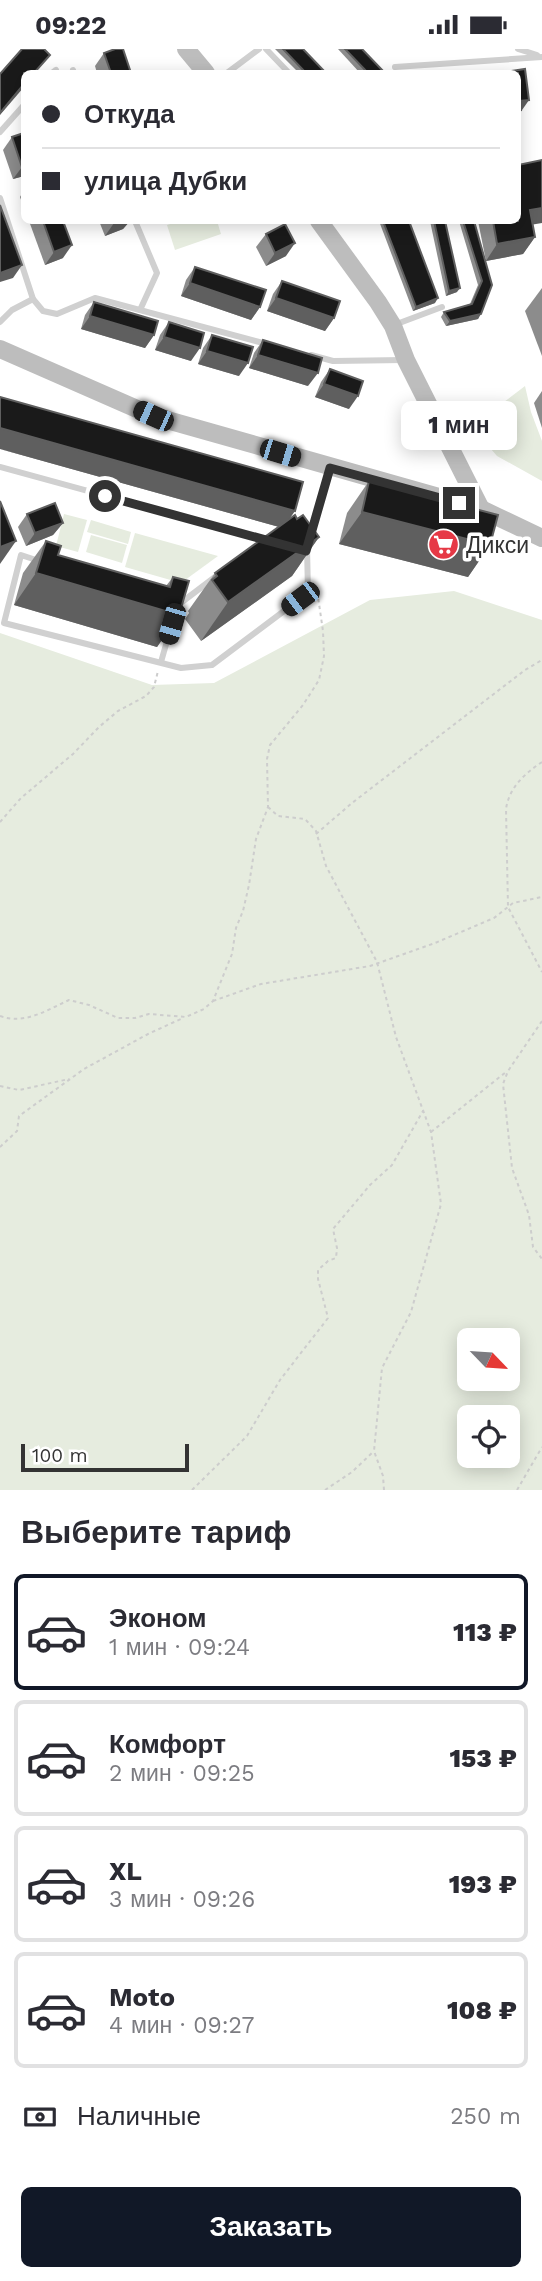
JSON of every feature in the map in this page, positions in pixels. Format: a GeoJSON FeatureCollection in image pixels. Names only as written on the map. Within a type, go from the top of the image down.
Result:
{"type":"FeatureCollection","features":[{"type":"Feature","properties":{"kind":"street"},"geometry":{"type":"LineString","coordinates":[[186,49],[204,70]]}},
{"type":"Feature","properties":{"kind":"street"},"geometry":{"type":"LineString","coordinates":[[321,224],[393,326],[406,360],[481,509]]}},
{"type":"Feature","properties":{"kind":"street"},"geometry":{"type":"LineString","coordinates":[[0,349],[153,416],[481,509],[542,538]]}},
{"type":"Feature","properties":{"kind":"lane"},"geometry":{"type":"LineString","coordinates":[[231,70],[259,49]]}},
{"type":"Feature","properties":{"kind":"lane"},"geometry":{"type":"LineString","coordinates":[[266,49],[286,70]]}},
{"type":"Feature","properties":{"kind":"lane"},"geometry":{"type":"LineString","coordinates":[[518,49],[542,57]]}},
{"type":"Feature","properties":{"kind":"lane"},"geometry":{"type":"LineString","coordinates":[[395,67],[542,57]]}},
{"type":"Feature","properties":{"kind":"lane"},"geometry":{"type":"LineString","coordinates":[[0,132],[21,108]]}},
{"type":"Feature","properties":{"kind":"lane"},"geometry":{"type":"LineString","coordinates":[[0,198],[33,299],[43,311],[57,314],[95,298],[269,344]]}},
{"type":"Feature","properties":{"kind":"lane"},"geometry":{"type":"LineString","coordinates":[[136,224],[157,273],[140,310]]}},
{"type":"Feature","properties":{"kind":"lane"},"geometry":{"type":"LineString","coordinates":[[0,322],[12,310],[33,299]]}},
{"type":"Feature","properties":{"kind":"lane"},"geometry":{"type":"LineString","coordinates":[[393,326],[443,306]]}},
{"type":"Feature","properties":{"kind":"lane"},"geometry":{"type":"LineString","coordinates":[[307,354],[333,361],[406,360]]}},
{"type":"Feature","properties":{"kind":"lane"},"geometry":{"type":"LineString","coordinates":[[0,467],[274,542]]}},
{"type":"Feature","properties":{"kind":"lane"},"geometry":{"type":"LineString","coordinates":[[47,564],[21,555],[2,623],[181,668],[212,666],[308,593],[306,551],[330,468]]}},
{"type":"Feature","properties":{"kind":"lane"},"geometry":{"type":"LineString","coordinates":[[252,547],[263,539]]}},
{"type":"Feature","properties":{"kind":"lane"},"geometry":{"type":"LineString","coordinates":[[295,548],[306,551]]}},
{"type":"Feature","properties":{"kind":"lane"},"geometry":{"type":"LineString","coordinates":[[160,663],[177,605],[220,572]]}},
{"type":"Feature","properties":{"kind":"lane"},"geometry":{"type":"LineString","coordinates":[[164,601],[177,605]]}},
{"type":"Feature","properties":{"kind":"path"},"geometry":{"type":"LineString","coordinates":[[213,1002],[232,954],[236,928],[249,885],[256,839],[268,807],[267,759],[270,745],[303,705],[319,680],[324,656],[316,583]]}},
{"type":"Feature","properties":{"kind":"path"},"geometry":{"type":"LineString","coordinates":[[316,834],[352,803],[525,670],[542,660]]}},
{"type":"Feature","properties":{"kind":"path"},"geometry":{"type":"LineString","coordinates":[[0,822],[21,799],[108,719],[146,696],[154,687],[160,663]]}},
{"type":"Feature","properties":{"kind":"path"},"geometry":{"type":"LineString","coordinates":[[542,762],[508,794],[506,809],[508,907],[542,972]]}},
{"type":"Feature","properties":{"kind":"path"},"geometry":{"type":"LineString","coordinates":[[268,807],[278,817],[305,819],[316,834],[326,866],[377,962],[396,1037],[431,1132],[441,1204],[411,1312],[382,1369],[374,1451],[383,1476],[384,1490]]}},
{"type":"Feature","properties":{"kind":"path"},"geometry":{"type":"LineString","coordinates":[[0,1147],[16,1131],[19,1115],[84,1069],[213,1002],[261,984],[370,966],[494,918],[513,903],[542,897]]}},
{"type":"Feature","properties":{"kind":"path"},"geometry":{"type":"LineString","coordinates":[[0,1016],[11,1020],[38,1016],[69,1000],[89,1005],[118,1018],[135,1018],[149,1014],[186,1017]]}},
{"type":"Feature","properties":{"kind":"path"},"geometry":{"type":"LineString","coordinates":[[542,1021],[508,1071],[503,1084],[512,1168],[529,1215],[533,1247],[542,1259]]}},
{"type":"Feature","properties":{"kind":"path"},"geometry":{"type":"LineString","coordinates":[[431,1132],[508,1071]]}},
{"type":"Feature","properties":{"kind":"path"},"geometry":{"type":"LineString","coordinates":[[0,1086],[19,1090],[70,1079]]}},
{"type":"Feature","properties":{"kind":"path"},"geometry":{"type":"LineString","coordinates":[[192,1490],[247,1436],[280,1380],[328,1318],[318,1270],[336,1258],[333,1229],[370,1185],[392,1165],[423,1111]]}},
{"type":"Feature","properties":{"kind":"path"},"geometry":{"type":"LineString","coordinates":[[517,1490],[542,1447]]}},
{"type":"Feature","properties":{"kind":"path"},"geometry":{"type":"LineString","coordinates":[[325,1490],[352,1472],[374,1451]]}},
{"type":"Feature","properties":{"kind":"shaded area"},"geometry":{"type":"Polygon","coordinates":[[[218,224],[221,234],[175,250],[167,225],[218,224]]]}},
{"type":"Feature","properties":{"kind":"shaded area"},"geometry":{"type":"Polygon","coordinates":[[[525,386],[542,441],[542,481],[497,456],[485,442],[500,405],[525,386]]]}},
{"type":"Feature","properties":{"kind":"shaded area"},"geometry":{"type":"Polygon","coordinates":[[[64,514],[87,520],[78,552],[56,546],[64,514]]]}},
{"type":"Feature","properties":{"kind":"shaded area"},"geometry":{"type":"Polygon","coordinates":[[[91,520],[131,532],[128,544],[87,532],[91,520]]]}},
{"type":"Feature","properties":{"kind":"shaded area"},"geometry":{"type":"Polygon","coordinates":[[[135,533],[218,556],[181,583],[125,567],[135,533]]]}},
{"type":"Feature","properties":{"kind":"shaded area"},"geometry":{"type":"Polygon","coordinates":[[[91,535],[127,545],[122,563],[86,552],[91,535]]]}},
{"type":"Feature","properties":{"kind":"shaded area"},"geometry":{"type":"Polygon","coordinates":[[[454,591],[542,620],[542,1490],[0,1490],[0,633],[152,685],[214,683],[370,600],[454,591]]]}},
{"type":"Feature","properties":{"kind":"building"},"geometry":{"type":"Polygon","coordinates":[[[22,49],[44,49],[50,55],[37,70],[21,70],[21,88],[0,113],[0,74],[22,49]]]}},
{"type":"Feature","properties":{"kind":"building"},"geometry":{"type":"Polygon","coordinates":[[[123,49],[130,70],[110,70],[104,53],[123,49]]]}},
{"type":"Feature","properties":{"kind":"building"},"geometry":{"type":"Polygon","coordinates":[[[283,49],[303,49],[323,70],[303,70],[283,49]]]}},
{"type":"Feature","properties":{"kind":"building"},"geometry":{"type":"Polygon","coordinates":[[[345,49],[362,49],[382,70],[365,70],[345,49]]]}},
{"type":"Feature","properties":{"kind":"building"},"geometry":{"type":"Polygon","coordinates":[[[525,69],[529,100],[521,101],[521,70],[518,70],[525,69]]]}},
{"type":"Feature","properties":{"kind":"building"},"geometry":{"type":"Polygon","coordinates":[[[21,134],[21,164],[12,137],[21,134]]]}},
{"type":"Feature","properties":{"kind":"building"},"geometry":{"type":"Polygon","coordinates":[[[542,160],[542,208],[530,210],[535,237],[497,244],[494,224],[521,224],[521,164],[542,160]]]}},
{"type":"Feature","properties":{"kind":"building"},"geometry":{"type":"Polygon","coordinates":[[[0,205],[22,265],[0,273],[0,205]]]}},
{"type":"Feature","properties":{"kind":"building"},"geometry":{"type":"Polygon","coordinates":[[[44,224],[64,224],[72,245],[54,252],[44,224]]]}},
{"type":"Feature","properties":{"kind":"building"},"geometry":{"type":"Polygon","coordinates":[[[285,224],[295,243],[275,253],[266,234],[285,224]]]}},
{"type":"Feature","properties":{"kind":"building"},"geometry":{"type":"Polygon","coordinates":[[[384,224],[410,224],[438,298],[416,307],[384,224]]]}},
{"type":"Feature","properties":{"kind":"building"},"geometry":{"type":"Polygon","coordinates":[[[435,224],[446,224],[460,288],[449,291],[435,224]]]}},
{"type":"Feature","properties":{"kind":"building"},"geometry":{"type":"Polygon","coordinates":[[[464,224],[475,224],[492,285],[481,314],[450,321],[444,312],[472,304],[482,281],[464,224]]]}},
{"type":"Feature","properties":{"kind":"building"},"geometry":{"type":"Polygon","coordinates":[[[195,267],[266,290],[260,307],[190,283],[195,267]]]}},
{"type":"Feature","properties":{"kind":"building"},"geometry":{"type":"Polygon","coordinates":[[[282,281],[340,301],[334,318],[276,298],[282,281]]]}},
{"type":"Feature","properties":{"kind":"building"},"geometry":{"type":"Polygon","coordinates":[[[94,302],[158,321],[154,335],[90,316],[94,302]]]}},
{"type":"Feature","properties":{"kind":"building"},"geometry":{"type":"Polygon","coordinates":[[[169,322],[204,333],[200,348],[164,337],[169,322]]]}},
{"type":"Feature","properties":{"kind":"building"},"geometry":{"type":"Polygon","coordinates":[[[212,335],[253,347],[248,363],[207,351],[212,335]]]}},
{"type":"Feature","properties":{"kind":"building"},"geometry":{"type":"Polygon","coordinates":[[[263,340],[322,358],[318,373],[258,355],[263,340]]]}},
{"type":"Feature","properties":{"kind":"building"},"geometry":{"type":"Polygon","coordinates":[[[330,369],[363,381],[358,396],[324,384],[330,369]]]}},
{"type":"Feature","properties":{"kind":"building"},"geometry":{"type":"Polygon","coordinates":[[[0,397],[303,482],[295,511],[0,428],[0,397]]]}},
{"type":"Feature","properties":{"kind":"building"},"geometry":{"type":"Polygon","coordinates":[[[369,481],[498,515],[490,545],[362,512],[369,481]]]}},
{"type":"Feature","properties":{"kind":"building"},"geometry":{"type":"Polygon","coordinates":[[[0,501],[16,541],[0,547],[0,501]]]}},
{"type":"Feature","properties":{"kind":"building"},"geometry":{"type":"Polygon","coordinates":[[[55,503],[63,523],[35,533],[27,514],[55,503]]]}},
{"type":"Feature","properties":{"kind":"building"},"geometry":{"type":"Polygon","coordinates":[[[295,515],[297,519],[303,515],[319,537],[228,602],[212,580],[217,576],[215,573],[295,515]]]}},
{"type":"Feature","properties":{"kind":"building"},"geometry":{"type":"Polygon","coordinates":[[[46,541],[61,546],[58,555],[170,587],[173,577],[189,581],[179,615],[36,573],[46,541]]]}},
{"type":"Feature","properties":{"kind":"place","name":"Дикси"},"geometry":{"type":"Point","coordinates":[443,545]}},
{"type":"Feature","properties":{"kind":"route"},"geometry":{"type":"LineString","coordinates":[[105,496],[306,551],[330,468],[459,503]]}}]}
